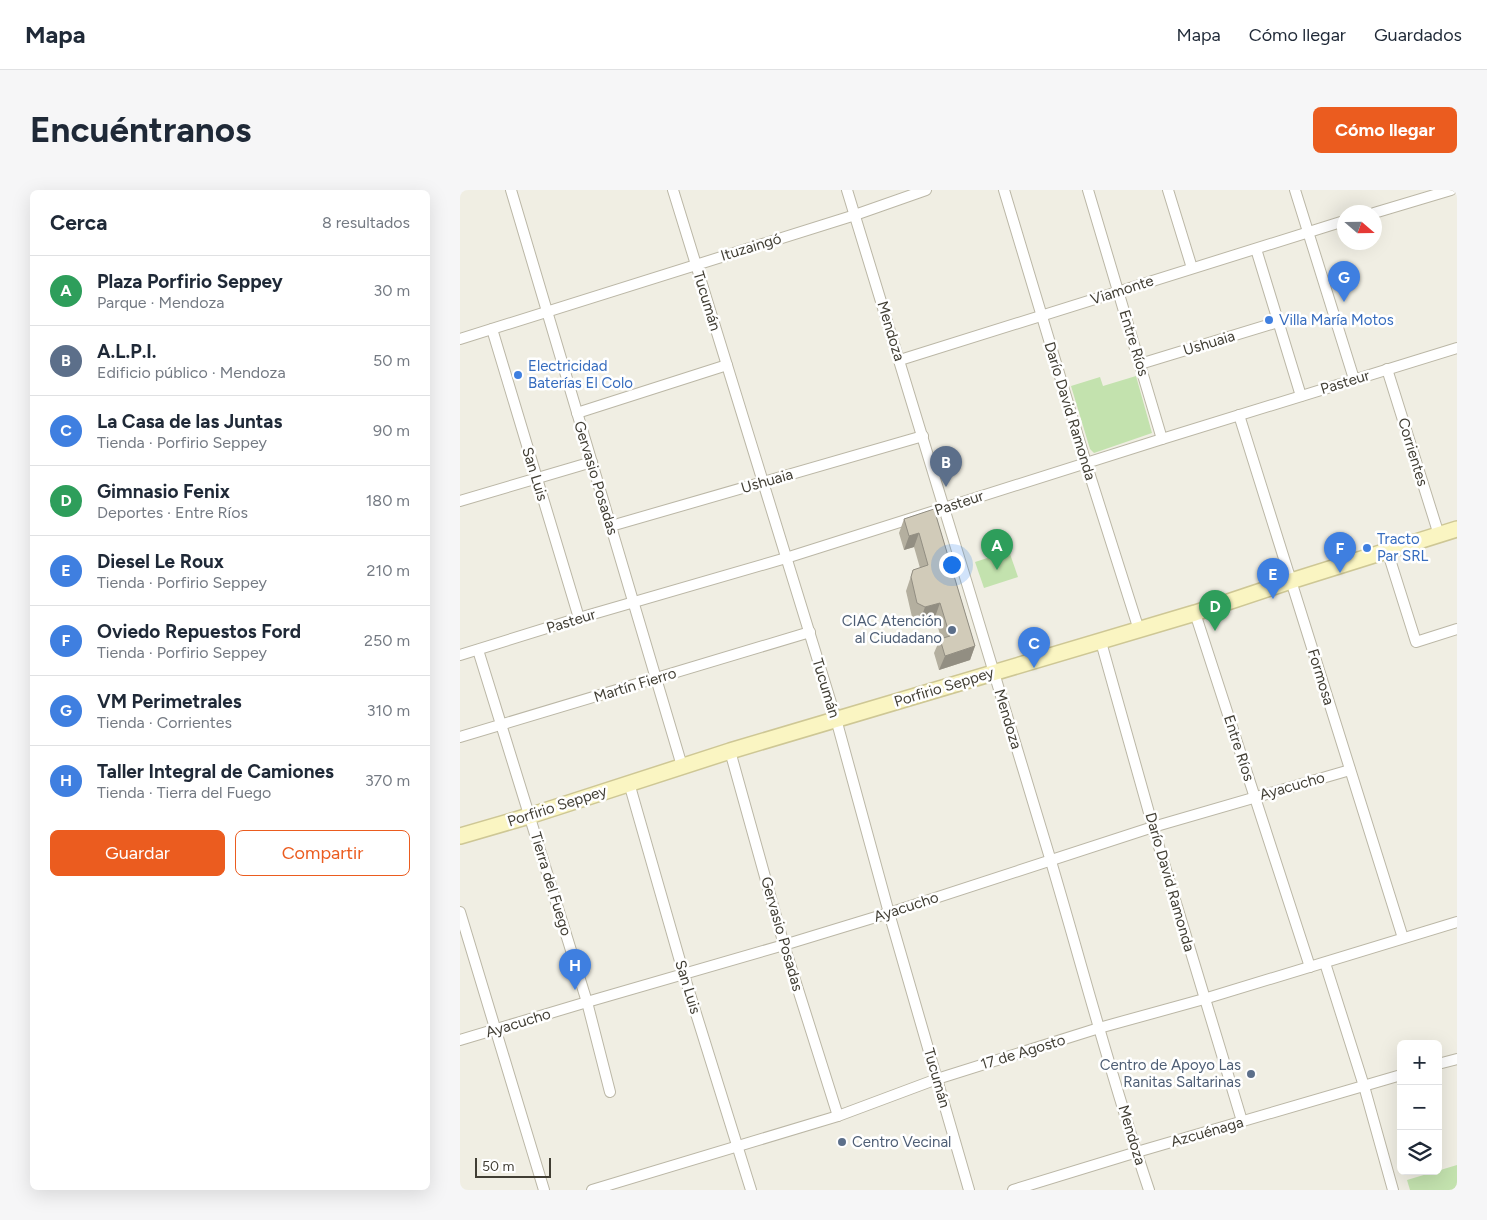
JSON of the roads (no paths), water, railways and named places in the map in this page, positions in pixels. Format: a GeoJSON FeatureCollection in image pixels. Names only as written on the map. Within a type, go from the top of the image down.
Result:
{"type":"FeatureCollection","features":[{"type":"Feature","properties":{"kind":"main road","name":"Porfirio Seppey"},"geometry":{"type":"LineString","coordinates":[[460,836],[530,816],[730,751],[993,672],[1101,642],[1457,529]]}},
{"type":"Feature","properties":{"kind":"street","name":"Gervasio Posadas"},"geometry":{"type":"LineString","coordinates":[[511,190],[682,766]]}},
{"type":"Feature","properties":{"kind":"street","name":"Tucumán"},"geometry":{"type":"LineString","coordinates":[[673,190],[836,719],[889,913],[969,1190]]}},
{"type":"Feature","properties":{"kind":"street","name":"Mendoza"},"geometry":{"type":"LineString","coordinates":[[847,190],[945,508],[1051,860],[1136,1152],[1149,1190]]}},
{"type":"Feature","properties":{"kind":"street","name":"Ituzaingó"},"geometry":{"type":"LineString","coordinates":[[460,339],[855,215],[926,190]]}},
{"type":"Feature","properties":{"kind":"street","name":"Darío David Ramonda"},"geometry":{"type":"LineString","coordinates":[[1004,190],[1086,463],[1139,630]]}},
{"type":"Feature","properties":{"kind":"street","name":"Entre Ríos"},"geometry":{"type":"LineString","coordinates":[[1088,190],[1162,439]]}},
{"type":"Feature","properties":{"kind":"street"},"geometry":{"type":"LineString","coordinates":[[1168,190],[1192,268]]}},
{"type":"Feature","properties":{"kind":"street"},"geometry":{"type":"LineString","coordinates":[[1296,190],[1354,379]]}},
{"type":"Feature","properties":{"kind":"street"},"geometry":{"type":"LineString","coordinates":[[1382,211],[1451,190]]}},
{"type":"Feature","properties":{"kind":"street","name":"Viamonte"},"geometry":{"type":"LineString","coordinates":[[900,360],[1337,224]]}},
{"type":"Feature","properties":{"kind":"street"},"geometry":{"type":"LineString","coordinates":[[1256,249],[1301,396]]}},
{"type":"Feature","properties":{"kind":"street","name":"Ushuaia"},"geometry":{"type":"LineString","coordinates":[[1140,364],[1278,322]]}},
{"type":"Feature","properties":{"kind":"street","name":"San Luis"},"geometry":{"type":"LineString","coordinates":[[492,329],[579,618]]}},
{"type":"Feature","properties":{"kind":"street","name":"Pasteur"},"geometry":{"type":"LineString","coordinates":[[460,655],[579,618],[786,558],[1457,348]]}},
{"type":"Feature","properties":{"kind":"street"},"geometry":{"type":"LineString","coordinates":[[577,413],[727,366]]}},
{"type":"Feature","properties":{"kind":"street","name":"Corrientes"},"geometry":{"type":"LineString","coordinates":[[1387,369],[1439,535]]}},
{"type":"Feature","properties":{"kind":"street","name":"Formosa"},"geometry":{"type":"LineString","coordinates":[[1239,416],[1403,938]]}},
{"type":"Feature","properties":{"kind":"street","name":"Ushuaia"},"geometry":{"type":"LineString","coordinates":[[611,526],[923,436]]}},
{"type":"Feature","properties":{"kind":"street"},"geometry":{"type":"LineString","coordinates":[[460,501],[592,462]]}},
{"type":"Feature","properties":{"kind":"street"},"geometry":{"type":"LineString","coordinates":[[1387,550],[1416,642],[1457,630]]}},
{"type":"Feature","properties":{"kind":"street","name":"Entre Ríos"},"geometry":{"type":"LineString","coordinates":[[1195,613],[1310,967]]}},
{"type":"Feature","properties":{"kind":"street","name":"Martín Fierro"},"geometry":{"type":"LineString","coordinates":[[460,737],[810,632]]}},
{"type":"Feature","properties":{"kind":"street","name":"Darío David Ramonda"},"geometry":{"type":"LineString","coordinates":[[1101,642],[1153,827],[1242,1121]]}},
{"type":"Feature","properties":{"kind":"street","name":"Tierra del Fuego"},"geometry":{"type":"LineString","coordinates":[[478,650],[587,1002],[610,1092]]}},
{"type":"Feature","properties":{"kind":"street","name":"Gervasio Posadas"},"geometry":{"type":"LineString","coordinates":[[730,751],[784,945],[838,1116]]}},
{"type":"Feature","properties":{"kind":"street","name":"Ayacucho"},"geometry":{"type":"LineString","coordinates":[[460,1040],[784,945],[889,913],[1153,827],[1350,770]]}},
{"type":"Feature","properties":{"kind":"street","name":"San Luis"},"geometry":{"type":"LineString","coordinates":[[629,783],[684,975],[751,1190]]}},
{"type":"Feature","properties":{"kind":"street"},"geometry":{"type":"LineString","coordinates":[[460,912],[544,1190]]}},
{"type":"Feature","properties":{"kind":"street","name":"17 de Agosto"},"geometry":{"type":"LineString","coordinates":[[592,1190],[838,1116],[937,1079],[1099,1028],[1204,999],[1457,922]]}},
{"type":"Feature","properties":{"kind":"street"},"geometry":{"type":"LineString","coordinates":[[1325,963],[1364,1086],[1393,1190]]}},
{"type":"Feature","properties":{"kind":"street"},"geometry":{"type":"LineString","coordinates":[[1442,1063],[1457,1059]]}},
{"type":"Feature","properties":{"kind":"street","name":"Azcuénaga"},"geometry":{"type":"LineString","coordinates":[[1013,1190],[1397,1076]]}},
{"type":"Feature","properties":{"kind":"place","name":"VM Perimetrales"},"geometry":{"type":"Point","coordinates":[1344,302]}},
{"type":"Feature","properties":{"kind":"place","name":"Villa María Motos"},"geometry":{"type":"Point","coordinates":[1269,320]}},
{"type":"Feature","properties":{"kind":"place","name":"Electricidad Baterías El Colo"},"geometry":{"type":"Point","coordinates":[518,375]}},
{"type":"Feature","properties":{"kind":"place","name":"A.L.P.I."},"geometry":{"type":"Point","coordinates":[946,487]}},
{"type":"Feature","properties":{"kind":"place","name":"Tracto Par SRL"},"geometry":{"type":"Point","coordinates":[1367,548]}},
{"type":"Feature","properties":{"kind":"place","name":"Plaza Porfirio Seppey"},"geometry":{"type":"Point","coordinates":[997,570]}},
{"type":"Feature","properties":{"kind":"place","name":"Oviedo Repuestos Ford"},"geometry":{"type":"Point","coordinates":[1340,573]}},
{"type":"Feature","properties":{"kind":"place","name":"Diesel Le Roux"},"geometry":{"type":"Point","coordinates":[1273,599]}},
{"type":"Feature","properties":{"kind":"place","name":"CIAC Atención al Ciudadano"},"geometry":{"type":"Point","coordinates":[952,630]}},
{"type":"Feature","properties":{"kind":"place","name":"Gimnasio Fenix"},"geometry":{"type":"Point","coordinates":[1215,631]}},
{"type":"Feature","properties":{"kind":"place","name":"La Casa de las Juntas"},"geometry":{"type":"Point","coordinates":[1034,668]}},
{"type":"Feature","properties":{"kind":"place","name":"Taller Integral de Camiones"},"geometry":{"type":"Point","coordinates":[575,990]}},
{"type":"Feature","properties":{"kind":"place","name":"Centro de Apoyo Las Ranitas Saltarinas"},"geometry":{"type":"Point","coordinates":[1251,1074]}},
{"type":"Feature","properties":{"kind":"place","name":"Centro Vecinal"},"geometry":{"type":"Point","coordinates":[842,1142]}}]}
